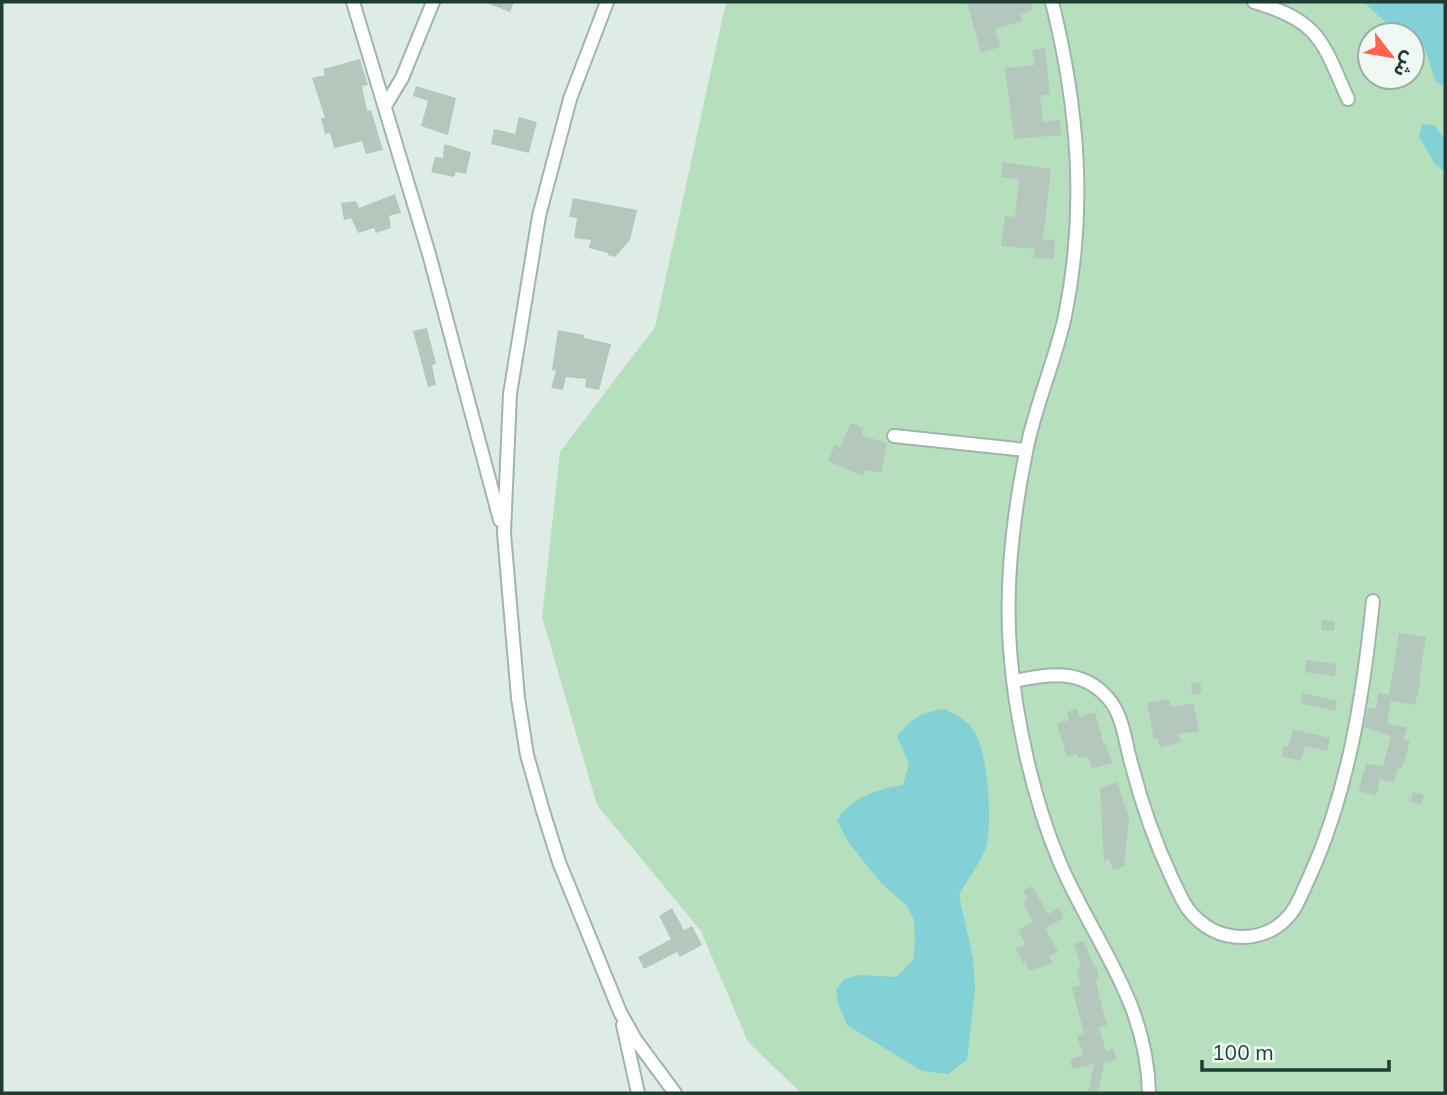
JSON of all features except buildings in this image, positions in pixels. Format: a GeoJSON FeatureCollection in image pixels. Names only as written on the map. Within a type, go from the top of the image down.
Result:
{"type":"FeatureCollection","features":[{"type":"Feature","properties":{"kind":"street"},"geometry":{"type":"LineString","coordinates":[[353,2],[429,254],[504,533]]}},
{"type":"Feature","properties":{"kind":"street"},"geometry":{"type":"LineString","coordinates":[[385,106],[402,78],[433,2]]}},
{"type":"Feature","properties":{"kind":"street"},"geometry":{"type":"LineString","coordinates":[[607,2],[570,99],[539,216],[510,394],[504,533],[518,698],[531,771],[559,862],[620,1012],[635,1039],[675,1093]]}},
{"type":"Feature","properties":{"kind":"street"},"geometry":{"type":"LineString","coordinates":[[1052,2],[1074,115],[1079,178],[1078,221],[1065,317],[1026,450],[1010,571],[1010,638],[1018,713],[1030,767],[1052,840],[1060,864],[1135,1013],[1145,1051],[1149,1093]]}},
{"type":"Feature","properties":{"kind":"street"},"geometry":{"type":"LineString","coordinates":[[1254,2],[1295,16],[1312,30],[1322,41],[1348,99]]}},
{"type":"Feature","properties":{"kind":"street"},"geometry":{"type":"LineString","coordinates":[[894,436],[1026,450]]}},
{"type":"Feature","properties":{"kind":"street"},"geometry":{"type":"LineString","coordinates":[[1014,681],[1067,674],[1094,685],[1107,696],[1115,707],[1121,724],[1145,814],[1156,844],[1189,910],[1209,929],[1223,935],[1258,936],[1286,919],[1296,905],[1331,826],[1357,725],[1373,601]]}},
{"type":"Feature","properties":{"kind":"street"},"geometry":{"type":"LineString","coordinates":[[620,1012],[638,1093]]}},
{"type":"Feature","properties":{"kind":"green space"},"geometry":{"type":"Polygon","coordinates":[[[726,2],[1445,2],[1445,1093],[801,1093],[748,1042],[701,931],[597,805],[542,617],[560,452],[655,327],[726,2]]]}},
{"type":"Feature","properties":{"kind":"water"},"geometry":{"type":"Polygon","coordinates":[[[1364,2],[1445,2],[1445,86],[1436,82],[1426,52],[1426,21],[1385,21],[1364,2]]]}},
{"type":"Feature","properties":{"kind":"water"},"geometry":{"type":"Polygon","coordinates":[[[1422,124],[1434,125],[1445,139],[1445,172],[1435,164],[1419,137],[1422,124]]]}},
{"type":"Feature","properties":{"kind":"water"},"geometry":{"type":"Polygon","coordinates":[[[945,709],[968,724],[979,741],[986,769],[989,818],[985,849],[959,895],[973,958],[975,989],[967,1060],[948,1074],[922,1071],[847,1025],[836,990],[844,979],[859,975],[897,977],[913,960],[914,920],[906,905],[881,883],[849,843],[837,821],[849,806],[865,796],[903,785],[909,764],[897,736],[918,717],[945,709]]]}}]}
